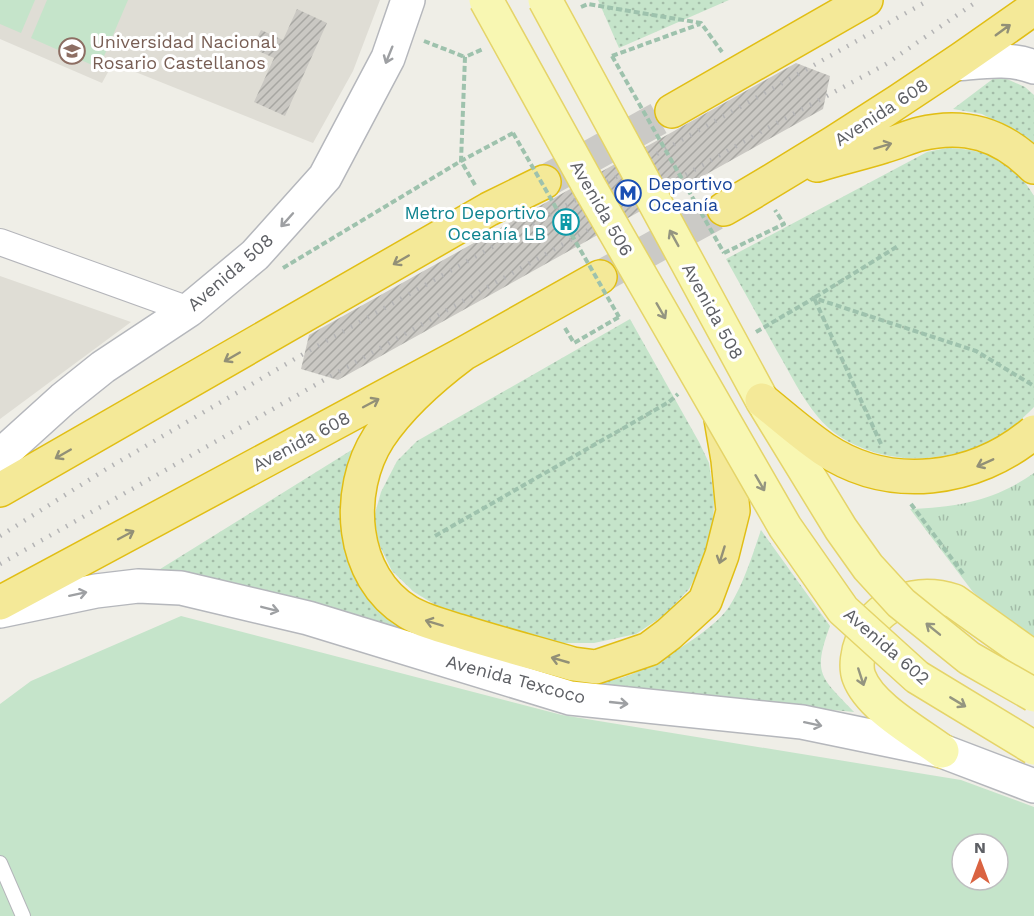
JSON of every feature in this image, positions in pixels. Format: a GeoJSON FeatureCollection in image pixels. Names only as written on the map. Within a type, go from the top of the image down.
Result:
{"type":"FeatureCollection","features":[{"type":"Feature","properties":{"kind":"highway"},"geometry":{"type":"LineString","coordinates":[[800,38],[830,0]]}},
{"type":"Feature","properties":{"kind":"highway"},"geometry":{"type":"LineString","coordinates":[[672,111],[866,0]]}},
{"type":"Feature","properties":{"kind":"highway","name":"Avenida 608"},"geometry":{"type":"LineString","coordinates":[[724,209],[786,173],[955,64],[1034,8]]}},
{"type":"Feature","properties":{"kind":"highway"},"geometry":{"type":"LineString","coordinates":[[786,173],[885,146],[919,134],[943,130],[967,130],[996,137],[1018,151],[1034,166]]}},
{"type":"Feature","properties":{"kind":"highway"},"geometry":{"type":"LineString","coordinates":[[0,490],[489,209],[544,182]]}},
{"type":"Feature","properties":{"kind":"highway","name":"Avenida 608"},"geometry":{"type":"LineString","coordinates":[[0,603],[463,354],[600,277]]}},
{"type":"Feature","properties":{"kind":"highway"},"geometry":{"type":"LineString","coordinates":[[463,354],[438,372],[416,393],[379,438],[363,474],[359,493],[358,529],[365,562],[373,577],[394,603],[423,620],[573,664],[596,667],[649,649],[705,601],[722,555],[733,511],[728,460],[720,415]]}},
{"type":"Feature","properties":{"kind":"highway"},"geometry":{"type":"LineString","coordinates":[[762,400],[824,450],[861,467],[900,476],[938,476],[980,466],[1016,448],[1034,432]]}},
{"type":"Feature","properties":{"kind":"main road","name":"Avenida 508"},"geometry":{"type":"LineString","coordinates":[[0,456],[55,406],[103,367],[189,310],[255,255],[325,177],[388,58],[408,0]]}},
{"type":"Feature","properties":{"kind":"main road","name":"Avenida 506"},"geometry":{"type":"LineString","coordinates":[[486,0],[720,415]]}},
{"type":"Feature","properties":{"kind":"main road","name":"Avenida 508"},"geometry":{"type":"LineString","coordinates":[[545,0],[762,400]]}},
{"type":"Feature","properties":{"kind":"main road"},"geometry":{"type":"LineString","coordinates":[[955,64],[999,60],[1023,62],[1034,67]]}},
{"type":"Feature","properties":{"kind":"main road"},"geometry":{"type":"LineString","coordinates":[[762,400],[841,529],[868,567],[894,596],[969,658],[1034,695]]}},
{"type":"Feature","properties":{"kind":"main road","name":"Avenida 602"},"geometry":{"type":"LineString","coordinates":[[720,415],[785,527],[843,610],[917,677],[1034,748]]}},
{"type":"Feature","properties":{"kind":"main road","name":"Avenida Texcoco"},"geometry":{"type":"LineString","coordinates":[[0,610],[96,591],[138,586],[181,588],[308,618],[570,698],[802,722],[942,751],[1034,786]]}},
{"type":"Feature","properties":{"kind":"main road"},"geometry":{"type":"LineString","coordinates":[[942,751],[884,708],[872,696],[859,676],[858,662],[862,641],[872,622],[895,603],[909,598],[939,597],[954,602],[1034,658]]}},
{"type":"Feature","properties":{"kind":"street"},"geometry":{"type":"LineString","coordinates":[[0,242],[189,310]]}},
{"type":"Feature","properties":{"kind":"lane"},"geometry":{"type":"LineString","coordinates":[[0,863],[23,916]]}},
{"type":"Feature","properties":{"kind":"path"},"geometry":{"type":"LineString","coordinates":[[701,23],[612,56],[723,253],[784,224]]}},
{"type":"Feature","properties":{"kind":"path"},"geometry":{"type":"LineString","coordinates":[[397,31],[465,57]]}},
{"type":"Feature","properties":{"kind":"path"},"geometry":{"type":"LineString","coordinates":[[255,255],[278,271],[513,133],[619,317],[574,344]]}},
{"type":"Feature","properties":{"kind":"path"},"geometry":{"type":"LineString","coordinates":[[814,298],[898,246]]}},
{"type":"Feature","properties":{"kind":"shaded area"},"geometry":{"type":"Polygon","coordinates":[[[0,0],[380,0],[353,71],[313,143],[113,63],[102,83],[0,39],[0,0]]]}},
{"type":"Feature","properties":{"kind":"shaded area"},"geometry":{"type":"Polygon","coordinates":[[[0,276],[131,322],[0,419],[0,276]]]}},
{"type":"Feature","properties":{"kind":"green space"},"geometry":{"type":"Polygon","coordinates":[[[0,0],[35,0],[21,33],[0,24],[0,0]]]}},
{"type":"Feature","properties":{"kind":"green space"},"geometry":{"type":"Polygon","coordinates":[[[47,0],[128,0],[99,68],[31,38],[47,0]]]}},
{"type":"Feature","properties":{"kind":"green space"},"geometry":{"type":"Polygon","coordinates":[[[598,0],[729,0],[619,48],[598,0]]]}},
{"type":"Feature","properties":{"kind":"green space"},"geometry":{"type":"Polygon","coordinates":[[[998,75],[1025,87],[1034,95],[1034,145],[982,114],[953,109],[998,75]]]}},
{"type":"Feature","properties":{"kind":"green space"},"geometry":{"type":"Polygon","coordinates":[[[947,148],[976,151],[998,159],[1017,173],[1034,196],[1034,407],[1000,436],[977,447],[935,457],[904,458],[871,451],[856,445],[842,438],[818,417],[796,385],[726,259],[927,152],[947,148]]]}},
{"type":"Feature","properties":{"kind":"green space"},"geometry":{"type":"Polygon","coordinates":[[[630,319],[709,463],[714,499],[713,530],[705,558],[689,589],[666,614],[636,634],[594,643],[559,643],[439,607],[414,592],[392,571],[379,544],[374,517],[381,492],[397,461],[417,441],[630,319]]]}},
{"type":"Feature","properties":{"kind":"green space"},"geometry":{"type":"Polygon","coordinates":[[[358,446],[343,485],[343,525],[442,645],[265,592],[194,576],[157,571],[358,446]]]}},
{"type":"Feature","properties":{"kind":"green space"},"geometry":{"type":"Polygon","coordinates":[[[1034,473],[1034,640],[973,592],[910,509],[975,501],[1019,483],[1034,473]]]}},
{"type":"Feature","properties":{"kind":"green space"},"geometry":{"type":"Polygon","coordinates":[[[761,530],[830,626],[822,655],[823,674],[834,691],[854,712],[580,685],[630,675],[669,655],[711,626],[729,607],[734,598],[761,530]]]}},
{"type":"Feature","properties":{"kind":"green space"},"geometry":{"type":"Polygon","coordinates":[[[181,616],[562,715],[961,780],[1034,807],[1034,916],[0,916],[0,704],[31,681],[181,616]]]}},
{"type":"Feature","properties":{"kind":"building"},"geometry":{"type":"Polygon","coordinates":[[[297,9],[327,23],[285,116],[254,102],[274,58],[252,48],[261,30],[283,40],[297,9]]]}},
{"type":"Feature","properties":{"kind":"building","name":"Metro Deportivo Oceanía LB"},"geometry":{"type":"Polygon","coordinates":[[[796,63],[830,76],[823,109],[338,380],[301,369],[309,335],[796,63]]]}},
{"type":"Feature","properties":{"kind":"tunnel"},"geometry":{"type":"LineString","coordinates":[[544,182],[672,111]]}},
{"type":"Feature","properties":{"kind":"tunnel"},"geometry":{"type":"LineString","coordinates":[[600,277],[724,209]]}},
{"type":"Feature","properties":{"kind":"railway"},"geometry":{"type":"LineString","coordinates":[[0,536],[108,468],[305,353],[929,0]]}},
{"type":"Feature","properties":{"kind":"railway"},"geometry":{"type":"LineString","coordinates":[[0,564],[773,125],[886,64],[979,0]]}},
{"type":"Feature","properties":{"kind":"place","name":"Universidad Nacional Rosario Castellanos"},"geometry":{"type":"Point","coordinates":[72,51]}},
{"type":"Feature","properties":{"kind":"place","name":"Deportivo Oceanía"},"geometry":{"type":"Point","coordinates":[628,193]}},
{"type":"Feature","properties":{"kind":"place","name":"Metro Deportivo Oceanía LB"},"geometry":{"type":"Point","coordinates":[566,222]}}]}
